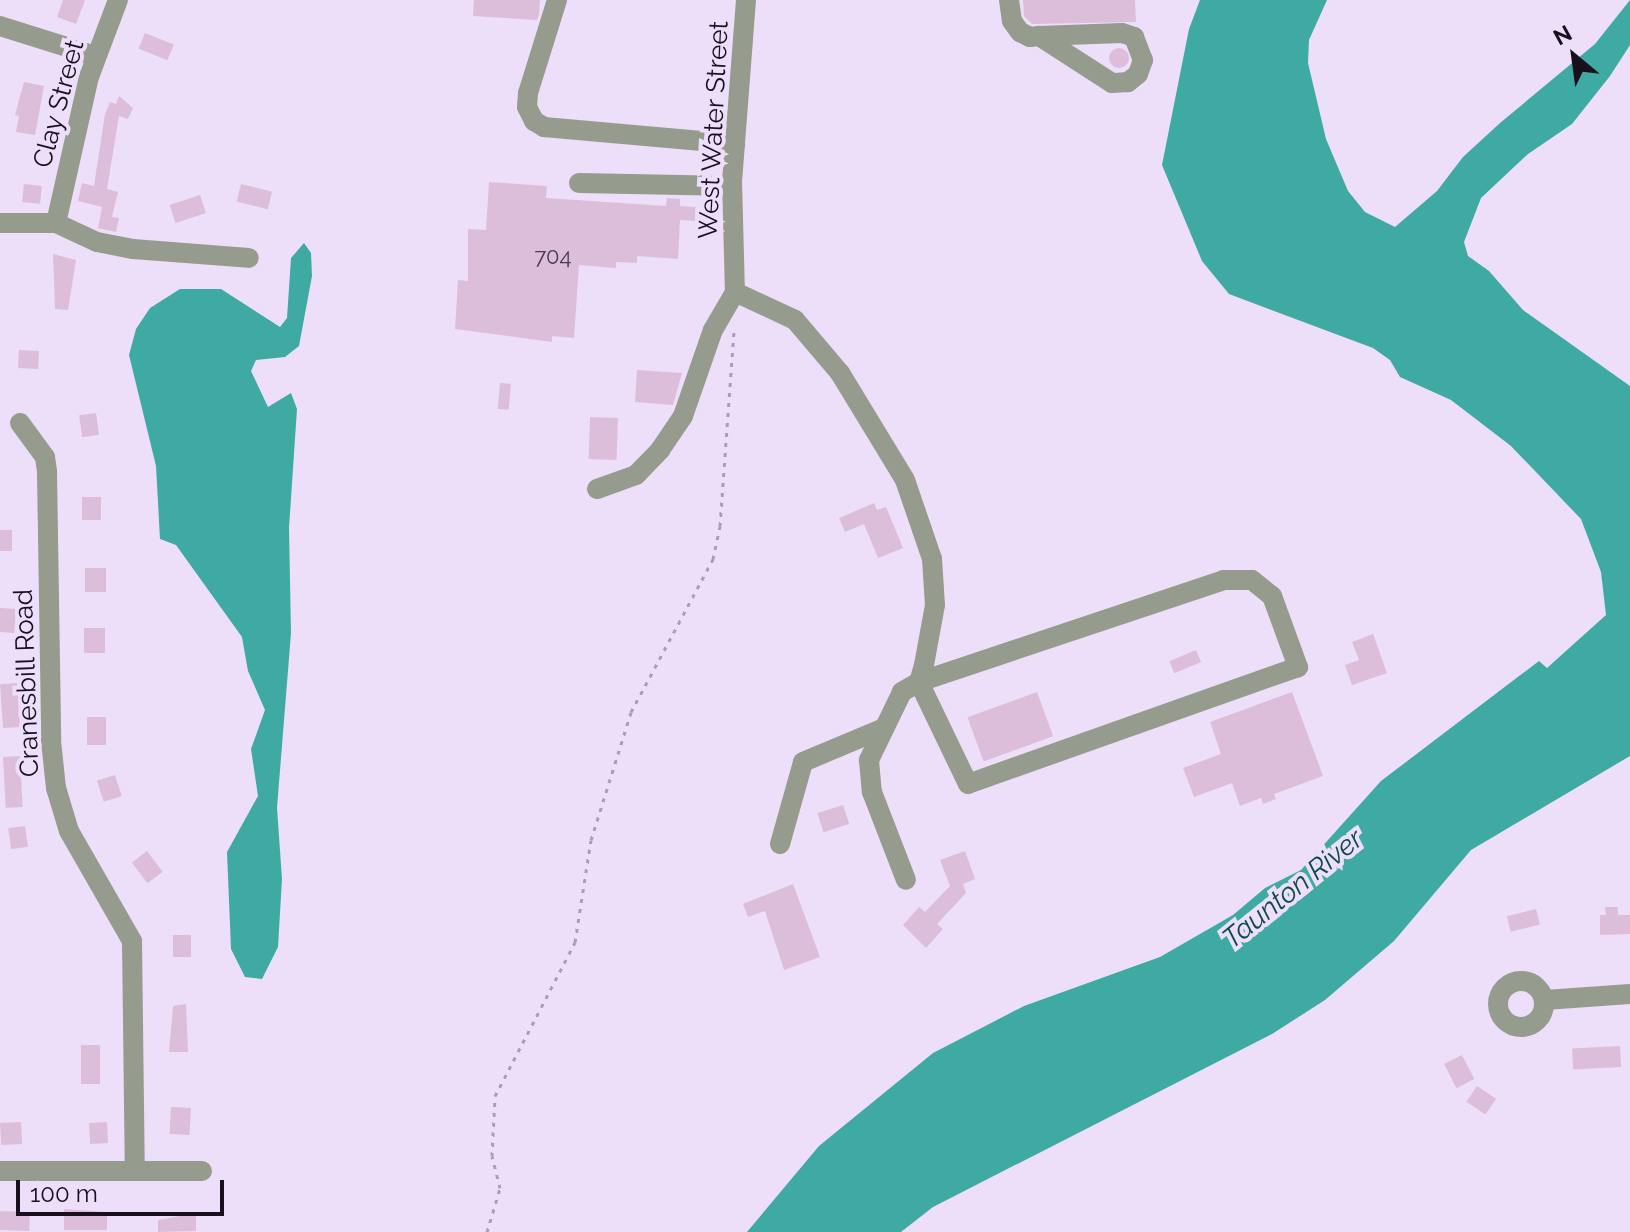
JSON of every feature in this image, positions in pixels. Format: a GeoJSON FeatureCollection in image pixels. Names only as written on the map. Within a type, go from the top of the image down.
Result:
{"type":"FeatureCollection","features":[{"type":"Feature","properties":{"kind":"street","name":"Clay Street"},"geometry":{"type":"LineString","coordinates":[[56,223],[96,56],[118,0]]}},
{"type":"Feature","properties":{"kind":"street"},"geometry":{"type":"LineString","coordinates":[[557,0],[528,93],[527,107],[534,121],[559,129],[735,144]]}},
{"type":"Feature","properties":{"kind":"street","name":"West Water Street"},"geometry":{"type":"LineString","coordinates":[[735,292],[732,186],[746,0]]}},
{"type":"Feature","properties":{"kind":"street"},"geometry":{"type":"LineString","coordinates":[[1009,0],[1012,21],[1020,32],[1039,36]]}},
{"type":"Feature","properties":{"kind":"street"},"geometry":{"type":"LineString","coordinates":[[0,26],[96,56]]}},
{"type":"Feature","properties":{"kind":"street"},"geometry":{"type":"LineString","coordinates":[[579,183],[732,186]]}},
{"type":"Feature","properties":{"kind":"street"},"geometry":{"type":"LineString","coordinates":[[0,223],[56,223],[113,246],[249,258]]}},
{"type":"Feature","properties":{"kind":"street"},"geometry":{"type":"LineString","coordinates":[[597,489],[636,475],[668,439],[683,416],[713,330],[735,292],[795,320],[866,412],[916,502],[929,544],[935,589],[930,639],[919,682],[968,784],[1298,667],[1272,596],[1252,580],[1223,580],[919,682],[902,692],[869,760],[872,792],[906,880]]}},
{"type":"Feature","properties":{"kind":"street","name":"Cranesbill Road"},"geometry":{"type":"LineString","coordinates":[[20,423],[45,457],[47,472],[51,741],[56,788],[69,831],[132,941],[135,1171]]}},
{"type":"Feature","properties":{"kind":"street"},"geometry":{"type":"LineString","coordinates":[[780,844],[803,762],[884,728]]}},
{"type":"Feature","properties":{"kind":"street"},"geometry":{"type":"LineString","coordinates":[[1545,1000],[1630,994]]}},
{"type":"Feature","properties":{"kind":"street"},"geometry":{"type":"LineString","coordinates":[[0,1171],[202,1171]]}},
{"type":"Feature","properties":{"kind":"path"},"geometry":{"type":"LineString","coordinates":[[487,1232],[500,1188],[492,1156],[495,1096],[575,942],[591,840],[631,712],[713,559],[720,526],[735,292]]}},
{"type":"Feature","properties":{"kind":"water","name":"Taunton River"},"geometry":{"type":"Polygon","coordinates":[[[1200,0],[1327,0],[1309,40],[1308,63],[1326,139],[1348,191],[1365,212],[1395,227],[1437,191],[1463,157],[1500,123],[1595,44],[1630,0],[1630,45],[1610,76],[1572,124],[1528,154],[1481,198],[1464,242],[1468,256],[1489,271],[1523,310],[1630,386],[1630,756],[1471,850],[1394,941],[1325,1000],[1272,1034],[933,1207],[901,1232],[747,1232],[819,1146],[933,1053],[1024,1006],[1160,957],[1233,915],[1265,888],[1301,870],[1381,781],[1539,661],[1547,668],[1606,615],[1601,572],[1581,519],[1511,446],[1451,400],[1400,377],[1390,360],[1373,348],[1229,294],[1202,261],[1162,165],[1189,29],[1200,0]]]}},
{"type":"Feature","properties":{"kind":"water"},"geometry":{"type":"Polygon","coordinates":[[[304,243],[311,253],[312,276],[299,346],[285,357],[256,360],[251,371],[268,407],[291,393],[297,409],[289,528],[291,633],[277,808],[282,879],[278,947],[262,979],[245,977],[231,949],[227,852],[258,796],[251,749],[265,710],[248,671],[242,637],[176,545],[160,539],[156,466],[129,355],[136,329],[150,308],[180,289],[221,289],[280,327],[287,318],[291,258],[304,243]]]}},
{"type":"Feature","properties":{"kind":"building"},"geometry":{"type":"Polygon","coordinates":[[[63,0],[85,0],[76,24],[57,17],[63,0]]]}},
{"type":"Feature","properties":{"kind":"building"},"geometry":{"type":"Polygon","coordinates":[[[474,0],[540,0],[539,15],[537,20],[473,16],[474,0]]]}},
{"type":"Feature","properties":{"kind":"building"},"geometry":{"type":"Polygon","coordinates":[[[1023,0],[1135,0],[1136,22],[1032,24],[1024,16],[1023,0]]]}},
{"type":"Feature","properties":{"kind":"building"},"geometry":{"type":"Polygon","coordinates":[[[145,33],[174,45],[167,60],[139,49],[145,33]]]}},
{"type":"Feature","properties":{"kind":"building"},"geometry":{"type":"Polygon","coordinates":[[[1115,48],[1123,48],[1129,58],[1123,68],[1115,68],[1109,62],[1109,54],[1115,48]]]}},
{"type":"Feature","properties":{"kind":"building"},"geometry":{"type":"Polygon","coordinates":[[[24,82],[44,86],[35,135],[16,132],[19,116],[15,115],[24,82]]]}},
{"type":"Feature","properties":{"kind":"building"},"geometry":{"type":"Polygon","coordinates":[[[119,96],[133,108],[128,119],[119,116],[107,189],[118,192],[112,217],[119,218],[116,232],[98,228],[102,207],[78,201],[82,183],[94,186],[105,114],[110,102],[116,104],[119,96]]]}},
{"type":"Feature","properties":{"kind":"building"},"geometry":{"type":"Polygon","coordinates":[[[489,182],[547,186],[546,198],[666,206],[667,198],[680,199],[680,206],[710,208],[709,222],[680,220],[678,259],[637,256],[637,263],[616,262],[616,268],[579,265],[574,338],[552,336],[552,342],[455,329],[458,280],[468,281],[468,229],[486,230],[489,182]]]}},
{"type":"Feature","properties":{"kind":"building"},"geometry":{"type":"Polygon","coordinates":[[[24,184],[42,186],[40,204],[22,202],[24,184]]]}},
{"type":"Feature","properties":{"kind":"building"},"geometry":{"type":"Polygon","coordinates":[[[241,184],[272,192],[268,209],[237,201],[241,184]]]}},
{"type":"Feature","properties":{"kind":"building"},"geometry":{"type":"Polygon","coordinates":[[[200,195],[206,213],[175,223],[170,205],[200,195]]]}},
{"type":"Feature","properties":{"kind":"building"},"geometry":{"type":"Polygon","coordinates":[[[53,254],[76,260],[68,310],[55,309],[53,254]]]}},
{"type":"Feature","properties":{"kind":"building"},"geometry":{"type":"Polygon","coordinates":[[[19,350],[39,351],[38,369],[18,368],[19,350]]]}},
{"type":"Feature","properties":{"kind":"building"},"geometry":{"type":"Polygon","coordinates":[[[637,370],[682,373],[673,405],[635,402],[637,370]]]}},
{"type":"Feature","properties":{"kind":"building"},"geometry":{"type":"Polygon","coordinates":[[[500,383],[511,384],[509,410],[498,409],[500,383]]]}},
{"type":"Feature","properties":{"kind":"building"},"geometry":{"type":"Polygon","coordinates":[[[96,413],[99,435],[82,437],[79,415],[96,413]]]}},
{"type":"Feature","properties":{"kind":"building"},"geometry":{"type":"Polygon","coordinates":[[[590,417],[618,418],[617,460],[589,459],[590,417]]]}},
{"type":"Feature","properties":{"kind":"building"},"geometry":{"type":"Polygon","coordinates":[[[82,497],[101,497],[101,520],[82,520],[82,497]]]}},
{"type":"Feature","properties":{"kind":"building"},"geometry":{"type":"Polygon","coordinates":[[[874,503],[877,510],[886,507],[903,548],[878,558],[864,524],[845,532],[839,518],[874,503]]]}},
{"type":"Feature","properties":{"kind":"building"},"geometry":{"type":"Polygon","coordinates":[[[0,530],[12,530],[12,551],[0,551],[0,530]]]}},
{"type":"Feature","properties":{"kind":"building"},"geometry":{"type":"Polygon","coordinates":[[[85,568],[106,568],[106,592],[85,592],[85,568]]]}},
{"type":"Feature","properties":{"kind":"building"},"geometry":{"type":"Polygon","coordinates":[[[0,608],[16,609],[14,633],[0,632],[0,608]]]}},
{"type":"Feature","properties":{"kind":"building"},"geometry":{"type":"Polygon","coordinates":[[[84,628],[105,628],[105,653],[84,653],[84,628]]]}},
{"type":"Feature","properties":{"kind":"building"},"geometry":{"type":"Polygon","coordinates":[[[1373,634],[1387,673],[1352,685],[1345,665],[1359,660],[1352,642],[1373,634]]]}},
{"type":"Feature","properties":{"kind":"building"},"geometry":{"type":"Polygon","coordinates":[[[1196,650],[1201,662],[1174,673],[1169,661],[1196,650]]]}},
{"type":"Feature","properties":{"kind":"building"},"geometry":{"type":"Polygon","coordinates":[[[17,683],[20,727],[3,728],[0,684],[17,683]]]}},
{"type":"Feature","properties":{"kind":"building"},"geometry":{"type":"Polygon","coordinates":[[[1037,692],[1053,736],[984,761],[967,717],[1037,692]]]}},
{"type":"Feature","properties":{"kind":"building"},"geometry":{"type":"Polygon","coordinates":[[[1292,692],[1323,776],[1274,794],[1276,799],[1263,804],[1261,798],[1240,806],[1232,783],[1194,797],[1183,768],[1221,754],[1210,722],[1292,692]]]}},
{"type":"Feature","properties":{"kind":"building"},"geometry":{"type":"Polygon","coordinates":[[[87,717],[106,717],[106,745],[87,745],[87,717]]]}},
{"type":"Feature","properties":{"kind":"building"},"geometry":{"type":"Polygon","coordinates":[[[20,756],[23,807],[6,808],[3,757],[20,756]]]}},
{"type":"Feature","properties":{"kind":"building"},"geometry":{"type":"Polygon","coordinates":[[[115,775],[122,796],[104,802],[97,781],[115,775]]]}},
{"type":"Feature","properties":{"kind":"building"},"geometry":{"type":"Polygon","coordinates":[[[843,805],[849,824],[824,832],[817,813],[843,805]]]}},
{"type":"Feature","properties":{"kind":"building"},"geometry":{"type":"Polygon","coordinates":[[[25,826],[28,847],[11,849],[8,828],[25,826]]]}},
{"type":"Feature","properties":{"kind":"building"},"geometry":{"type":"Polygon","coordinates":[[[147,851],[163,872],[147,883],[132,862],[147,851]]]}},
{"type":"Feature","properties":{"kind":"building"},"geometry":{"type":"Polygon","coordinates":[[[965,851],[975,879],[963,884],[966,893],[937,924],[943,929],[926,948],[903,925],[919,907],[925,912],[950,886],[940,860],[965,851]]]}},
{"type":"Feature","properties":{"kind":"building"},"geometry":{"type":"Polygon","coordinates":[[[793,884],[820,957],[784,970],[765,911],[748,917],[743,904],[793,884]]]}},
{"type":"Feature","properties":{"kind":"building"},"geometry":{"type":"Polygon","coordinates":[[[1605,907],[1618,907],[1618,915],[1630,915],[1630,934],[1600,935],[1600,915],[1606,915],[1605,907]]]}},
{"type":"Feature","properties":{"kind":"building"},"geometry":{"type":"Polygon","coordinates":[[[1536,909],[1540,925],[1511,932],[1507,916],[1536,909]]]}},
{"type":"Feature","properties":{"kind":"building"},"geometry":{"type":"Polygon","coordinates":[[[173,935],[191,935],[191,957],[173,957],[173,935]]]}},
{"type":"Feature","properties":{"kind":"building"},"geometry":{"type":"Polygon","coordinates":[[[186,1004],[188,1052],[169,1052],[173,1006],[186,1004]]]}},
{"type":"Feature","properties":{"kind":"building"},"geometry":{"type":"Polygon","coordinates":[[[81,1045],[100,1045],[100,1084],[81,1084],[81,1045]]]}},
{"type":"Feature","properties":{"kind":"building"},"geometry":{"type":"Polygon","coordinates":[[[1620,1046],[1621,1067],[1573,1069],[1572,1049],[1620,1046]]]}},
{"type":"Feature","properties":{"kind":"building"},"geometry":{"type":"Polygon","coordinates":[[[1462,1055],[1474,1079],[1456,1088],[1444,1064],[1462,1055]]]}},
{"type":"Feature","properties":{"kind":"building"},"geometry":{"type":"Polygon","coordinates":[[[1477,1086],[1496,1099],[1485,1115],[1466,1102],[1477,1086]]]}},
{"type":"Feature","properties":{"kind":"building"},"geometry":{"type":"Polygon","coordinates":[[[171,1107],[191,1108],[190,1135],[170,1134],[171,1107]]]}},
{"type":"Feature","properties":{"kind":"building"},"geometry":{"type":"Polygon","coordinates":[[[21,1122],[22,1144],[1,1145],[0,1123],[21,1122]]]}},
{"type":"Feature","properties":{"kind":"building"},"geometry":{"type":"Polygon","coordinates":[[[107,1122],[108,1143],[90,1144],[89,1123],[107,1122]]]}},
{"type":"Feature","properties":{"kind":"building"},"geometry":{"type":"Polygon","coordinates":[[[64,1209],[107,1212],[107,1230],[64,1230],[64,1209]]]}},
{"type":"Feature","properties":{"kind":"building"},"geometry":{"type":"Polygon","coordinates":[[[0,1211],[30,1212],[29,1231],[0,1230],[0,1211]]]}},
{"type":"Feature","properties":{"kind":"building"},"geometry":{"type":"Polygon","coordinates":[[[196,1213],[196,1231],[158,1232],[158,1220],[196,1213]]]}}]}
